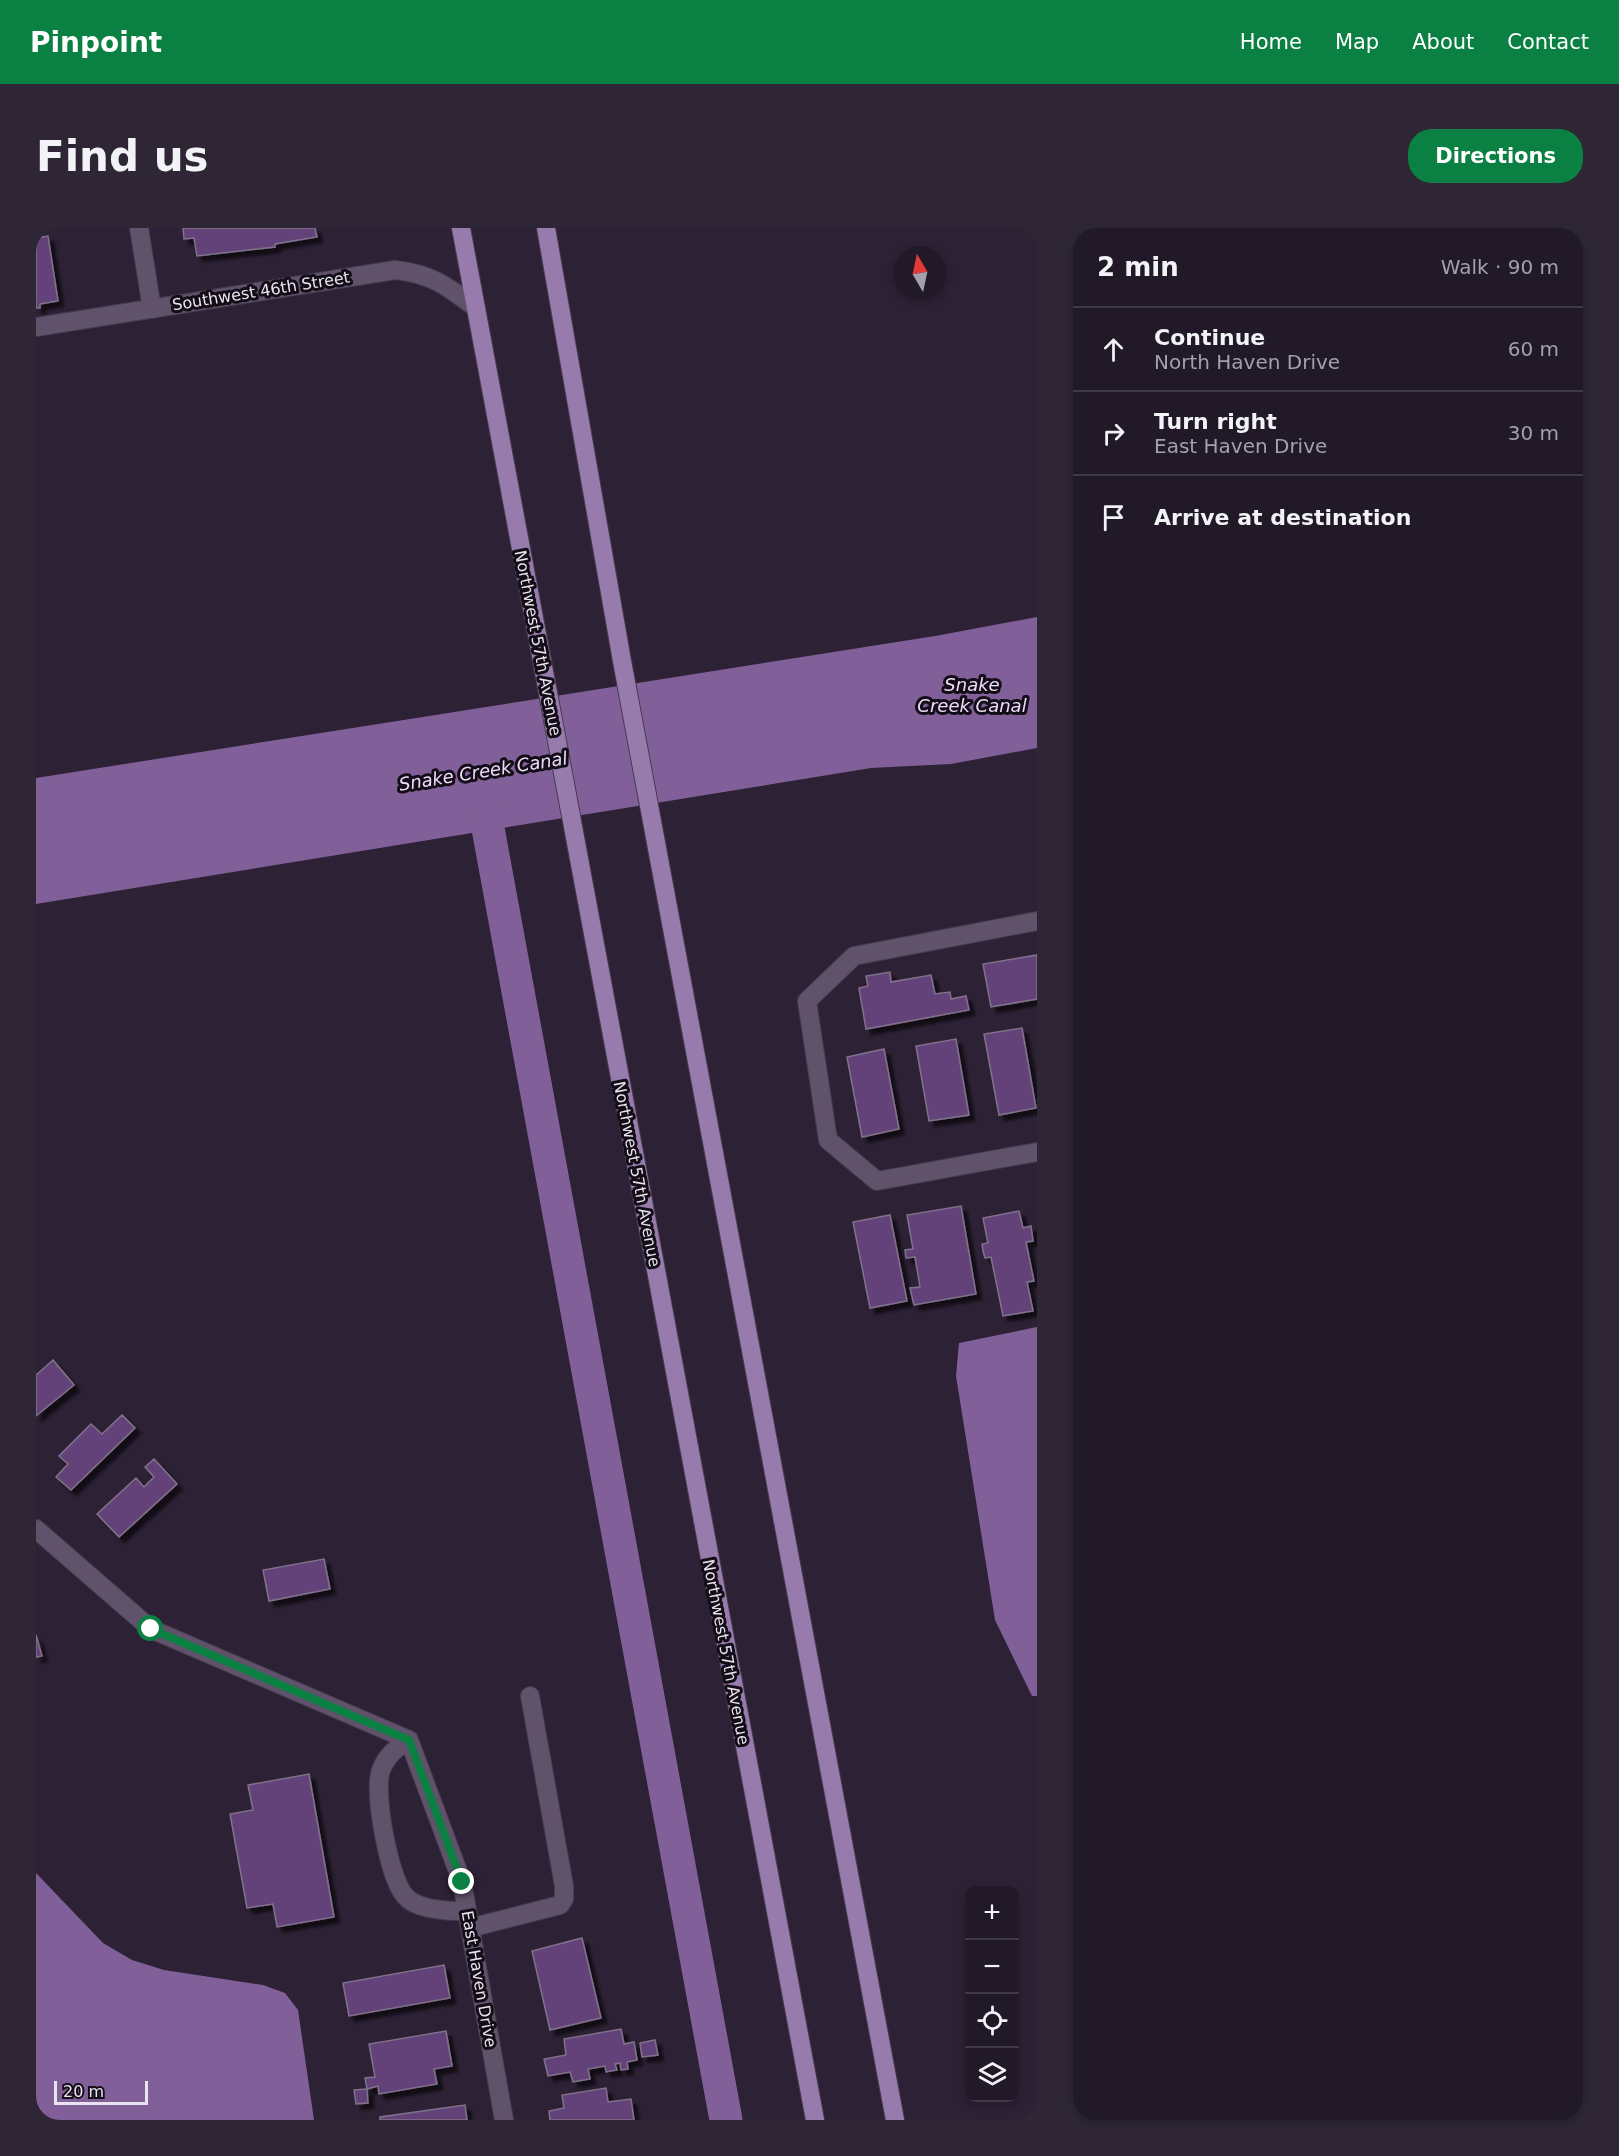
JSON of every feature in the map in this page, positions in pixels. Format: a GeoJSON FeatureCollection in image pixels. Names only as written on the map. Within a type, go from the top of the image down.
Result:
{"type":"FeatureCollection","features":[{"type":"Feature","properties":{"kind":"main road","name":"Northwest 57th Avenue"},"geometry":{"type":"LineString","coordinates":[[461,228],[815,2120]]}},
{"type":"Feature","properties":{"kind":"main road"},"geometry":{"type":"LineString","coordinates":[[546,228],[622,661],[895,2120]]}},
{"type":"Feature","properties":{"kind":"street"},"geometry":{"type":"LineString","coordinates":[[140,228],[152,309]]}},
{"type":"Feature","properties":{"kind":"street","name":"Southwest 46th Street"},"geometry":{"type":"LineString","coordinates":[[36,327],[395,270],[420,273],[443,283],[476,308]]}},
{"type":"Feature","properties":{"kind":"street"},"geometry":{"type":"LineString","coordinates":[[1037,921],[855,956],[807,1001],[828,1140],[877,1181],[1037,1152]]}},
{"type":"Feature","properties":{"kind":"street"},"geometry":{"type":"LineString","coordinates":[[36,1529],[151,1629],[409,1740]]}},
{"type":"Feature","properties":{"kind":"street"},"geometry":{"type":"LineString","coordinates":[[409,1740],[391,1751],[380,1772],[380,1808],[392,1874],[406,1898],[468,1920],[560,1905],[564,1899],[564,1886],[530,1696]]}},
{"type":"Feature","properties":{"kind":"street","name":"East Haven Drive"},"geometry":{"type":"LineString","coordinates":[[409,1740],[462,1882],[504,2120]]}},
{"type":"Feature","properties":{"kind":"water","name":"Snake Creek Canal"},"geometry":{"type":"Polygon","coordinates":[[[1037,617],[1037,748],[951,764],[871,768],[36,904],[36,778],[935,636],[1037,617]]]}},
{"type":"Feature","properties":{"kind":"water"},"geometry":{"type":"Polygon","coordinates":[[[1037,1327],[1037,1696],[1032,1696],[995,1620],[956,1376],[959,1343],[1037,1327]]]}},
{"type":"Feature","properties":{"kind":"water"},"geometry":{"type":"Polygon","coordinates":[[[36,1873],[103,1943],[132,1960],[164,1970],[263,1985],[285,1993],[298,2010],[314,2120],[36,2120],[36,1873]]]}},
{"type":"Feature","properties":{"kind":"building"},"geometry":{"type":"Polygon","coordinates":[[[183,228],[315,228],[317,237],[275,244],[275,247],[197,256],[194,238],[184,239],[183,228]]]}},
{"type":"Feature","properties":{"kind":"building"},"geometry":{"type":"Polygon","coordinates":[[[48,236],[58,301],[40,304],[40,308],[36,308],[36,238],[48,236]]]}},
{"type":"Feature","properties":{"kind":"building"},"geometry":{"type":"Polygon","coordinates":[[[1037,955],[1037,999],[991,1007],[983,964],[1037,955]]]}},
{"type":"Feature","properties":{"kind":"building"},"geometry":{"type":"Polygon","coordinates":[[[890,972],[891,982],[931,975],[935,994],[950,992],[951,999],[966,996],[969,1010],[866,1029],[859,988],[868,986],[866,976],[890,972]]]}},
{"type":"Feature","properties":{"kind":"building"},"geometry":{"type":"Polygon","coordinates":[[[1022,1028],[1036,1108],[999,1115],[984,1034],[1022,1028]]]}},
{"type":"Feature","properties":{"kind":"building"},"geometry":{"type":"Polygon","coordinates":[[[956,1039],[969,1115],[929,1121],[916,1046],[956,1039]]]}},
{"type":"Feature","properties":{"kind":"building"},"geometry":{"type":"Polygon","coordinates":[[[884,1049],[899,1129],[862,1137],[847,1057],[884,1049]]]}},
{"type":"Feature","properties":{"kind":"building"},"geometry":{"type":"Polygon","coordinates":[[[961,1206],[976,1294],[914,1305],[910,1288],[920,1287],[915,1257],[906,1258],[905,1250],[913,1249],[907,1215],[961,1206]]]}},
{"type":"Feature","properties":{"kind":"building"},"geometry":{"type":"Polygon","coordinates":[[[1019,1211],[1023,1228],[1031,1226],[1033,1241],[1026,1242],[1034,1281],[1027,1282],[1033,1311],[1003,1316],[991,1257],[985,1258],[983,1251],[982,1244],[988,1243],[983,1218],[1019,1211]]]}},
{"type":"Feature","properties":{"kind":"building"},"geometry":{"type":"Polygon","coordinates":[[[890,1215],[907,1301],[870,1308],[853,1222],[890,1215]]]}},
{"type":"Feature","properties":{"kind":"building"},"geometry":{"type":"Polygon","coordinates":[[[53,1360],[74,1385],[36,1416],[36,1375],[53,1360]]]}},
{"type":"Feature","properties":{"kind":"building"},"geometry":{"type":"Polygon","coordinates":[[[122,1415],[135,1428],[71,1490],[56,1477],[68,1464],[59,1456],[91,1424],[102,1434],[122,1415]]]}},
{"type":"Feature","properties":{"kind":"building"},"geometry":{"type":"Polygon","coordinates":[[[154,1459],[177,1484],[119,1537],[97,1514],[136,1478],[144,1487],[154,1477],[145,1467],[154,1459]]]}},
{"type":"Feature","properties":{"kind":"building"},"geometry":{"type":"Polygon","coordinates":[[[324,1559],[330,1589],[269,1601],[263,1570],[324,1559]]]}},
{"type":"Feature","properties":{"kind":"building"},"geometry":{"type":"Polygon","coordinates":[[[36,1635],[42,1656],[36,1657],[36,1635]]]}},
{"type":"Feature","properties":{"kind":"building"},"geometry":{"type":"Polygon","coordinates":[[[309,1774],[334,1917],[277,1927],[273,1904],[247,1908],[230,1814],[253,1810],[248,1785],[309,1774]]]}},
{"type":"Feature","properties":{"kind":"building"},"geometry":{"type":"Polygon","coordinates":[[[582,1938],[601,2018],[550,2030],[532,1951],[582,1938]]]}},
{"type":"Feature","properties":{"kind":"building"},"geometry":{"type":"Polygon","coordinates":[[[444,1965],[450,1998],[349,2016],[343,1983],[444,1965]]]}},
{"type":"Feature","properties":{"kind":"building"},"geometry":{"type":"Polygon","coordinates":[[[621,2029],[624,2044],[634,2042],[637,2060],[627,2062],[628,2069],[621,2070],[620,2063],[615,2064],[617,2070],[606,2072],[605,2066],[588,2069],[590,2079],[573,2082],[570,2072],[548,2076],[544,2059],[566,2055],[564,2039],[621,2029]]]}},
{"type":"Feature","properties":{"kind":"building"},"geometry":{"type":"Polygon","coordinates":[[[446,2031],[452,2066],[434,2069],[437,2084],[379,2094],[378,2086],[367,2089],[365,2078],[375,2077],[369,2044],[446,2031]]]}},
{"type":"Feature","properties":{"kind":"building"},"geometry":{"type":"Polygon","coordinates":[[[655,2040],[658,2055],[642,2057],[640,2043],[655,2040]]]}},
{"type":"Feature","properties":{"kind":"building"},"geometry":{"type":"Polygon","coordinates":[[[606,2088],[608,2102],[631,2099],[634,2120],[550,2120],[549,2111],[564,2108],[562,2095],[606,2088]]]}},
{"type":"Feature","properties":{"kind":"building"},"geometry":{"type":"Polygon","coordinates":[[[367,2089],[368,2103],[356,2104],[354,2090],[367,2089]]]}},
{"type":"Feature","properties":{"kind":"building"},"geometry":{"type":"Polygon","coordinates":[[[465,2105],[467,2120],[380,2120],[380,2117],[465,2105]]]}},
{"type":"Feature","properties":{"kind":"waterway"},"geometry":{"type":"LineString","coordinates":[[480,785],[726,2120]]}},
{"type":"Feature","properties":{"kind":"route"},"geometry":{"type":"LineString","coordinates":[[151,1629],[409,1740],[462,1882]]}}]}
